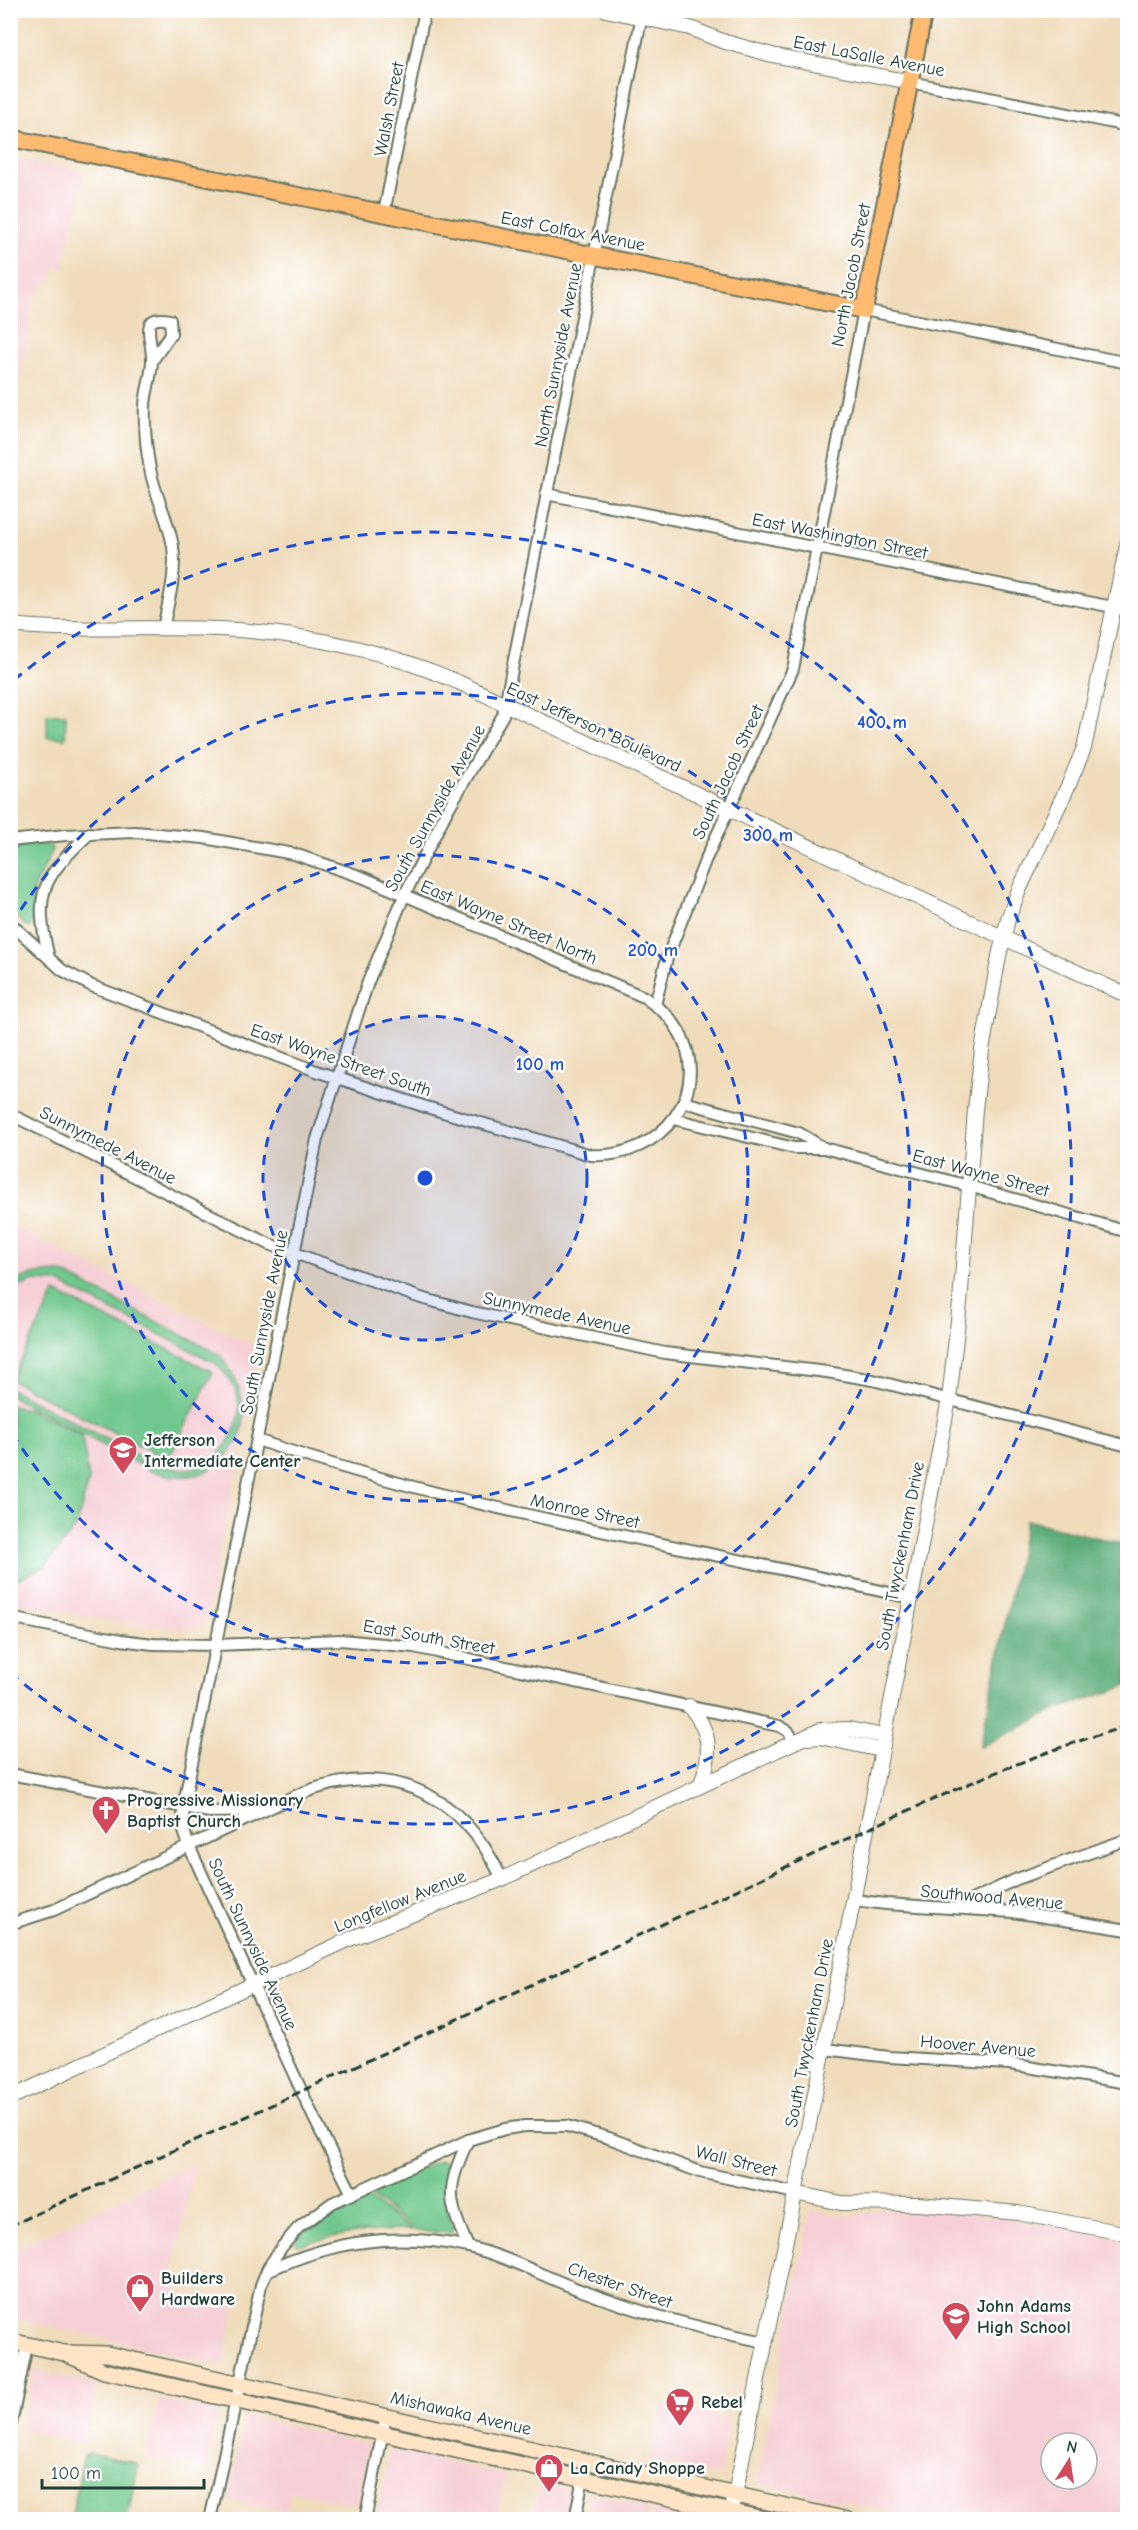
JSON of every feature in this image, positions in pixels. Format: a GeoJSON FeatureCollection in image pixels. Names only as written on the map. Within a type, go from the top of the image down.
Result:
{"type":"FeatureCollection","features":[{"type":"Feature","properties":{"kind":"main road","name":"North Jacob Street"},"geometry":{"type":"LineString","coordinates":[[864,310],[924,10]]}},
{"type":"Feature","properties":{"kind":"main road","name":"East Colfax Avenue"},"geometry":{"type":"LineString","coordinates":[[10,138],[864,310]]}},
{"type":"Feature","properties":{"kind":"main road","name":"Mishawaka Avenue"},"geometry":{"type":"LineString","coordinates":[[10,2341],[64,2354],[104,2371],[582,2478],[730,2515],[768,2520]]}},
{"type":"Feature","properties":{"kind":"main road","name":"Mishawaka Avenue"},"geometry":{"type":"LineString","coordinates":[[64,2354],[107,2354],[848,2520]]}},
{"type":"Feature","properties":{"kind":"street","name":"Walsh Street"},"geometry":{"type":"LineString","coordinates":[[384,213],[425,10]]}},
{"type":"Feature","properties":{"kind":"street","name":"East LaSalle Avenue"},"geometry":{"type":"LineString","coordinates":[[606,10],[643,14],[690,28],[722,41],[772,55],[1128,126]]}},
{"type":"Feature","properties":{"kind":"street","name":"North Sunnyside Avenue"},"geometry":{"type":"LineString","coordinates":[[546,494],[643,14]]}},
{"type":"Feature","properties":{"kind":"street","name":"East Colfax Avenue"},"geometry":{"type":"LineString","coordinates":[[864,310],[1128,363]]}},
{"type":"Feature","properties":{"kind":"street","name":"North Jacob Street"},"geometry":{"type":"LineString","coordinates":[[816,548],[864,310]]}},
{"type":"Feature","properties":{"kind":"street"},"geometry":{"type":"LineString","coordinates":[[152,361],[145,405],[147,452],[150,472],[170,531],[174,566],[163,629]]}},
{"type":"Feature","properties":{"kind":"street","name":"East Washington Street"},"geometry":{"type":"LineString","coordinates":[[546,494],[1121,609]]}},
{"type":"Feature","properties":{"kind":"street","name":"South Sunnyside Avenue"},"geometry":{"type":"LineString","coordinates":[[352,2194],[189,1846],[184,1831],[183,1808],[312,1164],[336,1077],[368,982],[404,896],[447,811],[500,722],[546,494]]}},
{"type":"Feature","properties":{"kind":"street","name":"South Twyckenham Drive"},"geometry":{"type":"LineString","coordinates":[[730,2515],[825,2049],[949,1399],[960,1303],[982,1050],[1004,940],[1019,890],[1084,748],[1121,609],[1128,541]]}},
{"type":"Feature","properties":{"kind":"street","name":"South Jacob Street"},"geometry":{"type":"LineString","coordinates":[[655,1005],[671,947],[729,809],[790,678],[816,548]]}},
{"type":"Feature","properties":{"kind":"street","name":"East Jefferson Boulevard"},"geometry":{"type":"LineString","coordinates":[[10,625],[75,629],[257,632],[344,645],[431,670],[1004,940],[1128,996]]}},
{"type":"Feature","properties":{"kind":"street"},"geometry":{"type":"LineString","coordinates":[[49,958],[41,926],[43,895],[52,872],[60,860],[90,833]]}},
{"type":"Feature","properties":{"kind":"street","name":"East Wayne Street North"},"geometry":{"type":"LineString","coordinates":[[10,841],[90,833],[176,834],[263,847],[329,865],[404,896],[644,998],[655,1005],[674,1024],[687,1051],[689,1081],[684,1102],[674,1119]]}},
{"type":"Feature","properties":{"kind":"street","name":"East Wayne Street South"},"geometry":{"type":"LineString","coordinates":[[10,923],[76,979],[271,1055],[426,1107],[591,1155],[618,1154],[635,1149],[667,1128],[674,1119]]}},
{"type":"Feature","properties":{"kind":"street","name":"East Wayne Street"},"geometry":{"type":"LineString","coordinates":[[684,1102],[799,1133],[824,1148]]}},
{"type":"Feature","properties":{"kind":"street","name":"Sunnymede Avenue"},"geometry":{"type":"LineString","coordinates":[[10,1114],[226,1224],[294,1254],[409,1294],[472,1312],[665,1353],[827,1372],[949,1399],[1128,1446]]}},
{"type":"Feature","properties":{"kind":"street","name":"East Wayne Street"},"geometry":{"type":"LineString","coordinates":[[674,1119],[794,1148],[824,1148],[969,1186],[1128,1232]]}},
{"type":"Feature","properties":{"kind":"street","name":"Monroe Street"},"geometry":{"type":"LineString","coordinates":[[258,1440],[357,1473],[470,1503],[911,1598]]}},
{"type":"Feature","properties":{"kind":"street","name":"East South Street"},"geometry":{"type":"LineString","coordinates":[[10,1618],[153,1644],[216,1645],[340,1640],[414,1647],[780,1726],[799,1741]]}},
{"type":"Feature","properties":{"kind":"street"},"geometry":{"type":"LineString","coordinates":[[689,1706],[699,1717],[708,1736],[707,1760],[699,1785]]}},
{"type":"Feature","properties":{"kind":"street","name":"Longfellow Avenue"},"geometry":{"type":"LineString","coordinates":[[10,2098],[385,1924],[502,1879],[820,1730],[835,1728],[884,1736]]}},
{"type":"Feature","properties":{"kind":"street","name":"Longfellow Avenue"},"geometry":{"type":"LineString","coordinates":[[799,1741],[820,1737],[881,1750]]}},
{"type":"Feature","properties":{"kind":"street"},"geometry":{"type":"LineString","coordinates":[[10,1774],[210,1812],[263,1811]]}},
{"type":"Feature","properties":{"kind":"street"},"geometry":{"type":"LineString","coordinates":[[10,1924],[54,1910],[316,1787],[343,1781],[384,1781],[435,1798],[459,1815],[486,1846],[502,1879]]}},
{"type":"Feature","properties":{"kind":"street"},"geometry":{"type":"LineString","coordinates":[[956,1908],[1017,1879],[1128,1839]]}},
{"type":"Feature","properties":{"kind":"street","name":"Southwood Avenue"},"geometry":{"type":"LineString","coordinates":[[854,1900],[869,1903],[1044,1915],[1128,1930]]}},
{"type":"Feature","properties":{"kind":"street","name":"Hoover Avenue"},"geometry":{"type":"LineString","coordinates":[[825,2049],[1009,2064],[1128,2083]]}},
{"type":"Feature","properties":{"kind":"street","name":"Wall Street"},"geometry":{"type":"LineString","coordinates":[[210,2520],[255,2307],[267,2271],[281,2248],[297,2228],[323,2208],[468,2140],[505,2129],[525,2126],[567,2126],[609,2138],[700,2172],[841,2203],[952,2206],[1018,2213],[1128,2234]]}},
{"type":"Feature","properties":{"kind":"street"},"geometry":{"type":"LineString","coordinates":[[468,2140],[455,2169],[451,2188],[454,2214],[468,2247]]}},
{"type":"Feature","properties":{"kind":"street","name":"Chester Street"},"geometry":{"type":"LineString","coordinates":[[267,2271],[303,2255],[344,2244],[415,2240],[468,2247],[645,2313],[698,2328],[765,2342]]}},
{"type":"Feature","properties":{"kind":"street"},"geometry":{"type":"LineString","coordinates":[[10,2429],[27,2345]]}},
{"type":"Feature","properties":{"kind":"street"},"geometry":{"type":"LineString","coordinates":[[365,2520],[386,2416]]}},
{"type":"Feature","properties":{"kind":"street"},"geometry":{"type":"LineString","coordinates":[[575,2520],[586,2461]]}},
{"type":"Feature","properties":{"kind":"shaded area"},"geometry":{"type":"Polygon","coordinates":[[[11,157],[84,172],[63,269],[54,267],[52,278],[38,291],[31,307],[28,335],[11,415],[11,157]]]}},
{"type":"Feature","properties":{"kind":"shaded area","name":"Jefferson Intermediate Center"},"geometry":{"type":"Polygon","coordinates":[[[10,1225],[261,1350],[205,1624],[194,1629],[119,1622],[11,1602],[10,1225]]]}},
{"type":"Feature","properties":{"kind":"shaded area"},"geometry":{"type":"Polygon","coordinates":[[[195,2163],[171,2278],[174,2287],[180,2293],[235,2306],[223,2365],[11,2318],[11,2251],[195,2163]]]}},
{"type":"Feature","properties":{"kind":"shaded area","name":"John Adams High School"},"geometry":{"type":"Polygon","coordinates":[[[881,2209],[938,2211],[1017,2219],[1127,2240],[1127,2519],[921,2519],[757,2483],[810,2211],[848,2216],[881,2209]]]}},
{"type":"Feature","properties":{"kind":"shaded area"},"geometry":{"type":"Polygon","coordinates":[[[34,2370],[97,2384],[84,2444],[21,2430],[34,2370]]]}},
{"type":"Feature","properties":{"kind":"shaded area"},"geometry":{"type":"Polygon","coordinates":[[[159,2399],[218,2412],[206,2470],[146,2457],[159,2399]]]}},
{"type":"Feature","properties":{"kind":"shaded area"},"geometry":{"type":"Polygon","coordinates":[[[663,2403],[729,2420],[719,2475],[651,2460],[663,2403]]]}},
{"type":"Feature","properties":{"kind":"shaded area"},"geometry":{"type":"Polygon","coordinates":[[[245,2416],[368,2444],[357,2505],[291,2491],[286,2513],[228,2501],[245,2416]]]}},
{"type":"Feature","properties":{"kind":"shaded area"},"geometry":{"type":"Polygon","coordinates":[[[391,2449],[506,2475],[496,2519],[376,2519],[391,2449]]]}},
{"type":"Feature","properties":{"kind":"shaded area"},"geometry":{"type":"Polygon","coordinates":[[[540,2483],[571,2489],[565,2519],[532,2519],[540,2483]]]}},
{"type":"Feature","properties":{"kind":"shaded area"},"geometry":{"type":"Polygon","coordinates":[[[591,2494],[649,2507],[646,2519],[586,2519],[591,2494]]]}},
{"type":"Feature","properties":{"kind":"shaded area"},"geometry":{"type":"Polygon","coordinates":[[[655,2508],[679,2514],[705,2519],[652,2519],[655,2508]]]}},
{"type":"Feature","properties":{"kind":"green space"},"geometry":{"type":"Polygon","coordinates":[[[47,714],[66,714],[65,738],[47,737],[47,714]]]}},
{"type":"Feature","properties":{"kind":"green space"},"geometry":{"type":"Polygon","coordinates":[[[33,844],[50,845],[52,849],[34,888],[33,913],[30,927],[27,927],[11,913],[11,847],[33,844]]]}},
{"type":"Feature","properties":{"kind":"green space"},"geometry":{"type":"Polygon","coordinates":[[[61,1272],[217,1353],[226,1364],[239,1390],[244,1418],[236,1444],[212,1468],[190,1476],[153,1472],[11,1396],[11,1389],[156,1465],[176,1469],[197,1467],[214,1458],[227,1443],[236,1425],[239,1405],[236,1393],[230,1381],[214,1362],[57,1282],[34,1281],[11,1290],[11,1283],[23,1278],[61,1272]]]}},
{"type":"Feature","properties":{"kind":"green space"},"geometry":{"type":"Polygon","coordinates":[[[55,1292],[213,1372],[168,1460],[11,1380],[55,1292]]]}},
{"type":"Feature","properties":{"kind":"green space"},"geometry":{"type":"Polygon","coordinates":[[[11,1406],[29,1409],[82,1436],[89,1480],[76,1527],[44,1567],[11,1582],[11,1406]]]}},
{"type":"Feature","properties":{"kind":"green space"},"geometry":{"type":"Polygon","coordinates":[[[1026,1520],[1127,1545],[1127,1686],[1058,1709],[980,1747],[1026,1520]]]}},
{"type":"Feature","properties":{"kind":"green space"},"geometry":{"type":"Polygon","coordinates":[[[440,2160],[449,2167],[445,2182],[445,2196],[453,2225],[451,2233],[416,2231],[367,2193],[440,2160]]]}},
{"type":"Feature","properties":{"kind":"green space"},"geometry":{"type":"Polygon","coordinates":[[[364,2195],[411,2230],[355,2233],[296,2244],[296,2240],[303,2232],[319,2219],[364,2195]]]}},
{"type":"Feature","properties":{"kind":"green space"},"geometry":{"type":"Polygon","coordinates":[[[89,2453],[135,2463],[138,2467],[127,2519],[71,2519],[84,2456],[89,2453]]]}},
{"type":"Feature","properties":{"kind":"railway"},"geometry":{"type":"LineString","coordinates":[[10,2226],[921,1805],[1038,1756],[1128,1726]]}},
{"type":"Feature","properties":{"kind":"place","name":"Jefferson Intermediate Center"},"geometry":{"type":"Point","coordinates":[123,1476]}},
{"type":"Feature","properties":{"kind":"place","name":"Progressive Missionary Baptist Church"},"geometry":{"type":"Point","coordinates":[106,1836]}},
{"type":"Feature","properties":{"kind":"place","name":"Builders Hardware"},"geometry":{"type":"Point","coordinates":[140,2314]}},
{"type":"Feature","properties":{"kind":"place","name":"John Adams High School"},"geometry":{"type":"Point","coordinates":[956,2342]}},
{"type":"Feature","properties":{"kind":"place","name":"Rebel"},"geometry":{"type":"Point","coordinates":[680,2428]}},
{"type":"Feature","properties":{"kind":"place","name":"La Candy Shoppe"},"geometry":{"type":"Point","coordinates":[549,2494]}}]}
